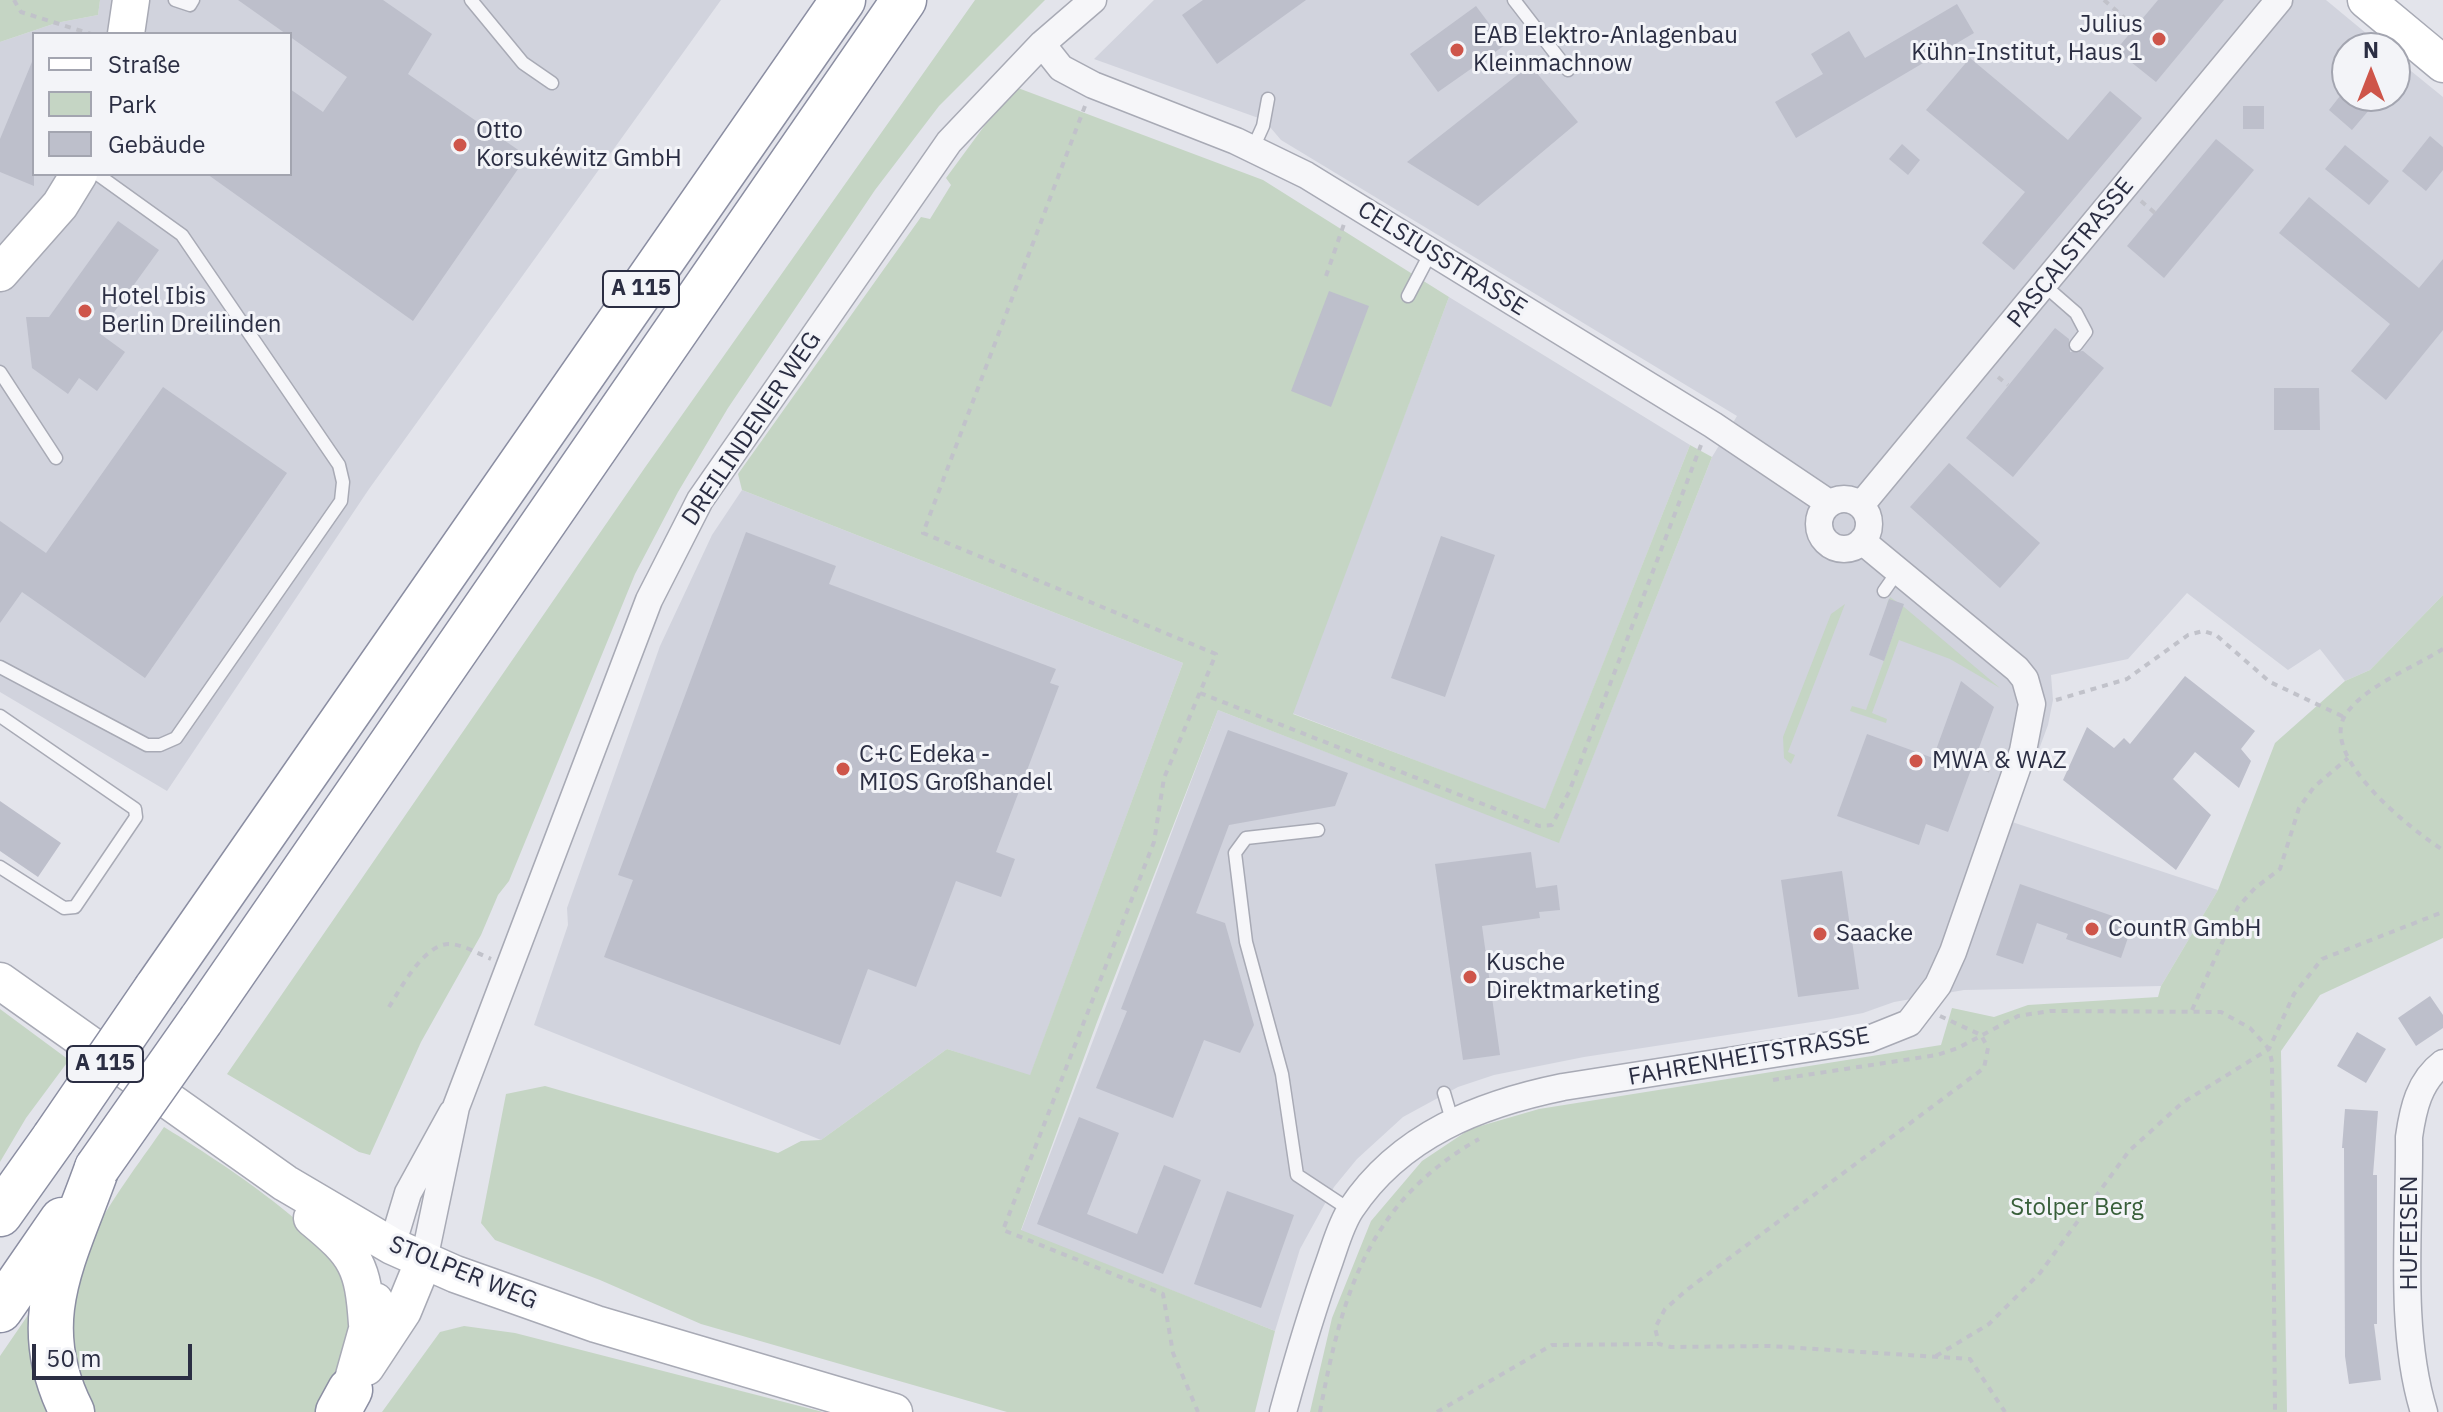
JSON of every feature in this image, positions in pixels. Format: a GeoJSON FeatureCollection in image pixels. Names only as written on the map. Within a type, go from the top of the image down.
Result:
{"type":"FeatureCollection","features":[{"type":"Feature","properties":{"kind":"highway","name":"A 115"},"geometry":{"type":"LineString","coordinates":[[0,1214],[843,0]]}},
{"type":"Feature","properties":{"kind":"highway","name":"A 115"},"geometry":{"type":"LineString","coordinates":[[0,1310],[904,0]]}},
{"type":"Feature","properties":{"kind":"highway"},"geometry":{"type":"LineString","coordinates":[[0,1192],[45,1149]]}},
{"type":"Feature","properties":{"kind":"highway"},"geometry":{"type":"LineString","coordinates":[[72,1412],[57,1382],[50,1351],[50,1309],[97,1168]]}},
{"type":"Feature","properties":{"kind":"street"},"geometry":{"type":"LineString","coordinates":[[126,32],[131,0]]}},
{"type":"Feature","properties":{"kind":"street","name":"DREILINDENER WEG"},"geometry":{"type":"LineString","coordinates":[[424,1260],[456,1107],[649,600],[700,500],[949,142],[1042,44],[1093,0]]}},
{"type":"Feature","properties":{"kind":"street","name":"PASCALSTRASSE"},"geometry":{"type":"LineString","coordinates":[[1861,505],[2279,0]]}},
{"type":"Feature","properties":{"kind":"street"},"geometry":{"type":"LineString","coordinates":[[2366,0],[2443,64]]}},
{"type":"Feature","properties":{"kind":"street","name":"CELSIUSSTRASSE"},"geometry":{"type":"LineString","coordinates":[[1042,44],[1061,68],[1093,85],[1253,148],[1353,203],[1713,425],[1829,503]]}},
{"type":"Feature","properties":{"kind":"street"},"geometry":{"type":"LineString","coordinates":[[11,257],[60,205],[78,176]]}},
{"type":"Feature","properties":{"kind":"street"},"geometry":{"type":"LineString","coordinates":[[1846,499],[1861,505],[1868,527],[1862,541],[1838,548],[1824,540],[1818,524],[1829,503],[1846,499]]}},
{"type":"Feature","properties":{"kind":"street"},"geometry":{"type":"LineString","coordinates":[[1862,541],[1891,581],[2017,669],[2031,695]]}},
{"type":"Feature","properties":{"kind":"street","name":"FAHRENHEITSTRASSE"},"geometry":{"type":"LineString","coordinates":[[1283,1412],[1323,1278],[1350,1210],[1372,1182],[1398,1159],[1452,1120],[1519,1096],[1869,1039],[1909,1023],[1938,985],[1953,952],[2023,751],[2030,726],[2031,695]]}},
{"type":"Feature","properties":{"kind":"street","name":"STOLPER WEG"},"geometry":{"type":"LineString","coordinates":[[0,981],[285,1183],[392,1246],[596,1324],[894,1412]]}},
{"type":"Feature","properties":{"kind":"street","name":"HUFEISEN"},"geometry":{"type":"LineString","coordinates":[[2424,1412],[2414,1378],[2410,1334],[2409,1137],[2412,1112],[2422,1089],[2431,1072],[2443,1063]]}},
{"type":"Feature","properties":{"kind":"street","name":"DREILINDENER WEG"},"geometry":{"type":"LineString","coordinates":[[392,1246],[408,1193],[456,1107]]}},
{"type":"Feature","properties":{"kind":"street"},"geometry":{"type":"LineString","coordinates":[[285,1183],[296,1204],[345,1245],[358,1265],[367,1324]]}},
{"type":"Feature","properties":{"kind":"street"},"geometry":{"type":"LineString","coordinates":[[344,1401],[392,1246]]}},
{"type":"Feature","properties":{"kind":"street"},"geometry":{"type":"LineString","coordinates":[[344,1401],[403,1311],[424,1260]]}},
{"type":"Feature","properties":{"kind":"lane"},"geometry":{"type":"LineString","coordinates":[[175,0],[190,5],[193,0]]}},
{"type":"Feature","properties":{"kind":"lane"},"geometry":{"type":"LineString","coordinates":[[471,0],[523,63],[552,83]]}},
{"type":"Feature","properties":{"kind":"lane"},"geometry":{"type":"LineString","coordinates":[[1514,0],[1568,70]]}},
{"type":"Feature","properties":{"kind":"lane"},"geometry":{"type":"LineString","coordinates":[[1253,148],[1263,126],[1268,99]]}},
{"type":"Feature","properties":{"kind":"lane"},"geometry":{"type":"LineString","coordinates":[[0,667],[147,745],[160,745],[176,738],[341,501],[343,482],[339,465],[182,235],[100,176]]}},
{"type":"Feature","properties":{"kind":"lane"},"geometry":{"type":"LineString","coordinates":[[1408,296],[1431,252]]}},
{"type":"Feature","properties":{"kind":"lane"},"geometry":{"type":"LineString","coordinates":[[2045,286],[2082,322],[2086,332],[2076,345]]}},
{"type":"Feature","properties":{"kind":"lane"},"geometry":{"type":"LineString","coordinates":[[0,372],[56,458]]}},
{"type":"Feature","properties":{"kind":"lane"},"geometry":{"type":"LineString","coordinates":[[0,716],[135,809],[136,817],[75,907],[58,905],[0,867]]}},
{"type":"Feature","properties":{"kind":"lane"},"geometry":{"type":"LineString","coordinates":[[1318,830],[1246,838],[1235,853],[1246,942],[1282,1074],[1297,1175],[1350,1210]]}},
{"type":"Feature","properties":{"kind":"lane"},"geometry":{"type":"LineString","coordinates":[[1444,1093],[1452,1120]]}},
{"type":"Feature","properties":{"kind":"path"},"geometry":{"type":"LineString","coordinates":[[14,0],[21,12],[85,32]]}},
{"type":"Feature","properties":{"kind":"path"},"geometry":{"type":"LineString","coordinates":[[2104,0],[2135,27]]}},
{"type":"Feature","properties":{"kind":"path"},"geometry":{"type":"LineString","coordinates":[[1093,85],[923,533],[1216,654],[1164,778],[1154,842],[1003,1230],[1163,1294],[1173,1353],[1198,1412]]}},
{"type":"Feature","properties":{"kind":"path"},"geometry":{"type":"LineString","coordinates":[[2135,196],[2155,213]]}},
{"type":"Feature","properties":{"kind":"path"},"geometry":{"type":"LineString","coordinates":[[1326,276],[1353,203]]}},
{"type":"Feature","properties":{"kind":"path"},"geometry":{"type":"LineString","coordinates":[[1200,693],[1539,826],[1552,825],[1569,792],[1702,443],[1713,425]]}},
{"type":"Feature","properties":{"kind":"path"},"geometry":{"type":"LineString","coordinates":[[2031,695],[2045,701],[2067,699],[2116,684],[2146,668],[2188,635],[2203,631],[2216,635],[2270,682],[2344,717]]}},
{"type":"Feature","properties":{"kind":"path"},"geometry":{"type":"LineString","coordinates":[[2443,649],[2366,695],[2344,717],[2340,730],[2348,758],[2389,808],[2443,850]]}},
{"type":"Feature","properties":{"kind":"path"},"geometry":{"type":"LineString","coordinates":[[2192,1010],[2193,1000],[2238,907],[2280,869],[2299,808],[2314,787],[2348,758]]}},
{"type":"Feature","properties":{"kind":"path"},"geometry":{"type":"LineString","coordinates":[[1973,764],[1995,773]]}},
{"type":"Feature","properties":{"kind":"path"},"geometry":{"type":"LineString","coordinates":[[1935,1356],[1989,1324],[2040,1273],[2129,1151],[2182,1103],[2269,1049],[2294,994],[2322,959],[2443,912]]}},
{"type":"Feature","properties":{"kind":"path"},"geometry":{"type":"LineString","coordinates":[[389,1007],[424,958],[442,945],[452,943],[508,966]]}},
{"type":"Feature","properties":{"kind":"path"},"geometry":{"type":"LineString","coordinates":[[1767,1081],[1937,1055],[2018,1016],[2038,1011],[2192,1010],[2231,1016],[2269,1049],[2272,1062],[2275,1412]]}},
{"type":"Feature","properties":{"kind":"path"},"geometry":{"type":"LineString","coordinates":[[1659,1344],[1655,1328],[1659,1317],[1676,1299],[1984,1068],[1988,1048],[1981,1035],[1947,1020]]}},
{"type":"Feature","properties":{"kind":"path"},"geometry":{"type":"LineString","coordinates":[[1320,1412],[1345,1301],[1365,1252],[1401,1200],[1438,1166],[1480,1138]]}},
{"type":"Feature","properties":{"kind":"path"},"geometry":{"type":"LineString","coordinates":[[1437,1412],[1552,1345],[1659,1344],[1769,1346],[1970,1359],[2005,1412]]}},
{"type":"Feature","properties":{"kind":"shaded area"},"geometry":{"type":"Polygon","coordinates":[[[100,0],[721,0],[369,489],[167,791],[0,692],[0,42],[56,23],[98,15],[100,0]]]}},
{"type":"Feature","properties":{"kind":"shaded area"},"geometry":{"type":"Polygon","coordinates":[[[1154,0],[2326,0],[2365,32],[2331,32],[2331,112],[2411,112],[2411,71],[2443,97],[2443,595],[2370,670],[2345,681],[2320,649],[2288,670],[2187,593],[2128,659],[2051,675],[2053,700],[2048,725],[2012,822],[2218,890],[2161,986],[1964,990],[1894,1002],[1863,1013],[1831,1019],[1584,1057],[1494,1075],[1458,1087],[1403,1117],[1357,1159],[1334,1187],[1300,1249],[1275,1331],[1021,1231],[1218,710],[1559,842],[1712,457],[1737,416],[1281,140],[1264,120],[1094,59],[1154,0]]]}},
{"type":"Feature","properties":{"kind":"shaded area"},"geometry":{"type":"Polygon","coordinates":[[[1449,297],[1690,445],[1545,810],[1292,713],[1449,297]]]}},
{"type":"Feature","properties":{"kind":"shaded area"},"geometry":{"type":"Polygon","coordinates":[[[742,490],[1183,663],[1030,1076],[947,1049],[821,1140],[534,1025],[568,925],[567,908],[660,646],[712,535],[742,490]]]}},
{"type":"Feature","properties":{"kind":"green space"},"geometry":{"type":"Polygon","coordinates":[[[0,0],[100,0],[98,15],[56,23],[0,42],[0,0]]]}},
{"type":"Feature","properties":{"kind":"green space"},"geometry":{"type":"Polygon","coordinates":[[[975,0],[1045,0],[939,106],[875,190],[728,408],[678,492],[635,574],[509,881],[498,895],[481,935],[421,1042],[370,1155],[359,1152],[227,1074],[646,466],[975,0]]]}},
{"type":"Feature","properties":{"kind":"green space"},"geometry":{"type":"Polygon","coordinates":[[[1018,88],[1263,180],[1449,297],[1293,714],[1545,809],[1690,445],[1712,457],[1559,843],[1218,710],[1097,1022],[1021,1230],[1275,1331],[1255,1412],[1007,1412],[701,1324],[600,1280],[495,1240],[481,1223],[506,1094],[545,1086],[778,1153],[801,1141],[821,1140],[947,1049],[1030,1075],[1183,663],[742,490],[738,474],[921,217],[930,219],[951,185],[946,178],[985,125],[1018,88]]]}},
{"type":"Feature","properties":{"kind":"green space","name":"Stolper Berg"},"geometry":{"type":"Polygon","coordinates":[[[2443,595],[2443,938],[2320,995],[2281,1051],[2287,1412],[1310,1412],[1332,1318],[1371,1221],[1422,1161],[1470,1129],[1539,1109],[1941,1045],[1952,1008],[1994,1017],[2028,1005],[2158,997],[2161,986],[2218,890],[2275,743],[2345,681],[2370,670],[2443,595]]]}},
{"type":"Feature","properties":{"kind":"green space"},"geometry":{"type":"Polygon","coordinates":[[[1890,597],[2000,688],[1950,659],[1899,640],[1872,713],[1887,719],[1886,723],[1850,711],[1852,706],[1866,710],[1900,616],[1887,604],[1890,597]]]}},
{"type":"Feature","properties":{"kind":"green space"},"geometry":{"type":"Polygon","coordinates":[[[1845,604],[1788,752],[1795,755],[1791,764],[1784,758],[1783,737],[1831,614],[1845,604]]]}},
{"type":"Feature","properties":{"kind":"green space"},"geometry":{"type":"Polygon","coordinates":[[[0,1009],[69,1060],[26,1118],[0,1162],[0,1009]]]}},
{"type":"Feature","properties":{"kind":"green space"},"geometry":{"type":"Polygon","coordinates":[[[164,1127],[209,1155],[293,1217],[336,1260],[347,1279],[353,1309],[353,1335],[319,1412],[90,1412],[64,1349],[63,1321],[68,1292],[94,1232],[164,1127]]]}},
{"type":"Feature","properties":{"kind":"green space"},"geometry":{"type":"Polygon","coordinates":[[[39,1299],[64,1412],[0,1412],[0,1356],[39,1299]]]}},
{"type":"Feature","properties":{"kind":"green space"},"geometry":{"type":"Polygon","coordinates":[[[464,1326],[515,1333],[823,1412],[382,1412],[440,1332],[464,1326]]]}},
{"type":"Feature","properties":{"kind":"building"},"geometry":{"type":"Polygon","coordinates":[[[238,0],[383,0],[432,34],[408,74],[527,156],[413,321],[210,176],[292,176],[292,90],[323,112],[347,77],[292,38],[292,32],[283,32],[238,0]]]}},
{"type":"Feature","properties":{"kind":"building"},"geometry":{"type":"Polygon","coordinates":[[[1203,0],[1306,0],[1217,64],[1182,15],[1203,0]]]}},
{"type":"Feature","properties":{"kind":"building","name":"Julius Kühn-Institut, Haus 1"},"geometry":{"type":"Polygon","coordinates":[[[2158,0],[2224,0],[2156,82],[2116,50],[2158,0]]]}},
{"type":"Feature","properties":{"kind":"building"},"geometry":{"type":"Polygon","coordinates":[[[1957,4],[1974,33],[1796,138],[1775,102],[1823,74],[1811,54],[1849,31],[1865,58],[1957,4]]]}},
{"type":"Feature","properties":{"kind":"building","name":"EAB Elektro-Anlagenbau Kleinmachnow"},"geometry":{"type":"Polygon","coordinates":[[[1476,6],[1505,45],[1438,92],[1410,54],[1476,6]]]}},
{"type":"Feature","properties":{"kind":"building"},"geometry":{"type":"Polygon","coordinates":[[[1970,58],[2068,140],[2110,91],[2142,118],[2014,270],[1982,243],[2025,192],[1926,110],[1970,58]]]}},
{"type":"Feature","properties":{"kind":"building"},"geometry":{"type":"Polygon","coordinates":[[[32,62],[34,186],[0,172],[0,139],[32,62]]]}},
{"type":"Feature","properties":{"kind":"building"},"geometry":{"type":"Polygon","coordinates":[[[1530,65],[1578,122],[1478,206],[1407,162],[1530,65]]]}},
{"type":"Feature","properties":{"kind":"building"},"geometry":{"type":"Polygon","coordinates":[[[2243,106],[2264,106],[2264,129],[2243,129],[2243,106]]]}},
{"type":"Feature","properties":{"kind":"building"},"geometry":{"type":"Polygon","coordinates":[[[2331,112],[2367,112],[2352,130],[2331,112]]]}},
{"type":"Feature","properties":{"kind":"building"},"geometry":{"type":"Polygon","coordinates":[[[2430,136],[2443,147],[2443,170],[2426,191],[2402,171],[2430,136]]]}},
{"type":"Feature","properties":{"kind":"building"},"geometry":{"type":"Polygon","coordinates":[[[2216,139],[2254,170],[2164,278],[2127,246],[2216,139]]]}},
{"type":"Feature","properties":{"kind":"building"},"geometry":{"type":"Polygon","coordinates":[[[1902,144],[1920,160],[1908,175],[1889,159],[1902,144]]]}},
{"type":"Feature","properties":{"kind":"building"},"geometry":{"type":"Polygon","coordinates":[[[2345,145],[2389,181],[2369,205],[2325,169],[2345,145]]]}},
{"type":"Feature","properties":{"kind":"building"},"geometry":{"type":"Polygon","coordinates":[[[2309,197],[2419,288],[2443,259],[2443,330],[2386,400],[2351,371],[2390,324],[2279,233],[2309,197]]]}},
{"type":"Feature","properties":{"kind":"building","name":"Hotel Ibis Berlin Dreilinden"},"geometry":{"type":"Polygon","coordinates":[[[118,221],[159,250],[99,333],[125,352],[97,391],[79,378],[68,394],[32,368],[26,317],[49,317],[118,221]]]}},
{"type":"Feature","properties":{"kind":"building"},"geometry":{"type":"Polygon","coordinates":[[[1329,291],[1369,306],[1331,407],[1291,391],[1329,291]]]}},
{"type":"Feature","properties":{"kind":"building"},"geometry":{"type":"Polygon","coordinates":[[[2055,328],[2069,339],[2070,352],[2083,351],[2104,368],[2013,477],[1966,438],[2055,328]]]}},
{"type":"Feature","properties":{"kind":"building"},"geometry":{"type":"Polygon","coordinates":[[[163,387],[287,473],[145,678],[22,592],[0,623],[0,521],[46,553],[163,387]]]}},
{"type":"Feature","properties":{"kind":"building"},"geometry":{"type":"Polygon","coordinates":[[[2274,388],[2319,388],[2320,430],[2274,430],[2274,388]]]}},
{"type":"Feature","properties":{"kind":"building"},"geometry":{"type":"Polygon","coordinates":[[[1949,463],[2040,543],[2000,588],[1910,507],[1949,463]]]}},
{"type":"Feature","properties":{"kind":"building","name":"C+C Edeka - MIOS Großhandel"},"geometry":{"type":"Polygon","coordinates":[[[746,532],[836,566],[829,584],[1056,669],[1050,683],[1059,686],[996,852],[1015,859],[1001,897],[956,881],[916,987],[868,969],[840,1045],[604,957],[633,880],[618,875],[746,532]]]}},
{"type":"Feature","properties":{"kind":"building"},"geometry":{"type":"Polygon","coordinates":[[[1441,536],[1495,555],[1445,697],[1391,678],[1441,536]]]}},
{"type":"Feature","properties":{"kind":"building"},"geometry":{"type":"Polygon","coordinates":[[[1889,599],[1904,604],[1884,661],[1869,655],[1889,599]]]}},
{"type":"Feature","properties":{"kind":"building"},"geometry":{"type":"Polygon","coordinates":[[[2185,676],[2255,731],[2241,749],[2251,761],[2239,788],[2195,752],[2173,779],[2211,815],[2176,870],[2063,780],[2087,727],[2114,748],[2124,738],[2130,744],[2185,676]]]}},
{"type":"Feature","properties":{"kind":"building","name":"MWA & WAZ"},"geometry":{"type":"Polygon","coordinates":[[[1961,681],[1994,707],[1948,832],[1926,824],[1919,845],[1837,816],[1867,734],[1933,758],[1961,681]]]}},
{"type":"Feature","properties":{"kind":"building"},"geometry":{"type":"Polygon","coordinates":[[[1228,730],[1348,773],[1335,806],[1229,825],[1196,913],[1225,923],[1254,1025],[1240,1053],[1204,1040],[1173,1118],[1096,1088],[1127,1011],[1121,1009],[1228,730]]]}},
{"type":"Feature","properties":{"kind":"building"},"geometry":{"type":"Polygon","coordinates":[[[0,801],[61,843],[38,877],[0,851],[0,801]]]}},
{"type":"Feature","properties":{"kind":"building","name":"Kusche Direktmarketing"},"geometry":{"type":"Polygon","coordinates":[[[1531,852],[1536,888],[1557,885],[1560,910],[1539,912],[1540,918],[1482,926],[1500,1055],[1463,1060],[1435,864],[1531,852]]]}},
{"type":"Feature","properties":{"kind":"building","name":"Saacke"},"geometry":{"type":"Polygon","coordinates":[[[1842,871],[1859,989],[1798,997],[1781,880],[1842,871]]]}},
{"type":"Feature","properties":{"kind":"building","name":"CountR GmbH"},"geometry":{"type":"Polygon","coordinates":[[[2020,884],[2133,923],[2121,958],[2066,939],[2068,934],[2037,923],[2023,964],[1996,955],[2020,884]]]}},
{"type":"Feature","properties":{"kind":"building"},"geometry":{"type":"Polygon","coordinates":[[[2430,996],[2443,1015],[2443,1028],[2416,1046],[2398,1018],[2430,996]]]}},
{"type":"Feature","properties":{"kind":"building"},"geometry":{"type":"Polygon","coordinates":[[[2357,1032],[2386,1049],[2366,1083],[2337,1066],[2357,1032]]]}},
{"type":"Feature","properties":{"kind":"building"},"geometry":{"type":"Polygon","coordinates":[[[2345,1109],[2378,1111],[2373,1175],[2377,1175],[2377,1324],[2374,1324],[2381,1380],[2349,1384],[2345,1356],[2342,1148],[2345,1109]]]}},
{"type":"Feature","properties":{"kind":"building"},"geometry":{"type":"Polygon","coordinates":[[[1079,1117],[1119,1133],[1087,1214],[1137,1234],[1164,1165],[1201,1180],[1163,1274],[1037,1224],[1079,1117]]]}},
{"type":"Feature","properties":{"kind":"building"},"geometry":{"type":"Polygon","coordinates":[[[1227,1191],[1294,1215],[1261,1308],[1194,1284],[1227,1191]]]}},
{"type":"Feature","properties":{"kind":"place","name":"Julius Kühn-Institut, Haus 1"},"geometry":{"type":"Point","coordinates":[2159,39]}},
{"type":"Feature","properties":{"kind":"place","name":"EAB Elektro-Anlagenbau Kleinmachnow"},"geometry":{"type":"Point","coordinates":[1457,50]}},
{"type":"Feature","properties":{"kind":"place","name":"Otto Korsukéwitz GmbH"},"geometry":{"type":"Point","coordinates":[460,145]}},
{"type":"Feature","properties":{"kind":"place","name":"Hotel Ibis Berlin Dreilinden"},"geometry":{"type":"Point","coordinates":[85,311]}},
{"type":"Feature","properties":{"kind":"place","name":"MWA & WAZ"},"geometry":{"type":"Point","coordinates":[1916,761]}},
{"type":"Feature","properties":{"kind":"place","name":"C+C Edeka - MIOS Großhandel"},"geometry":{"type":"Point","coordinates":[843,769]}},
{"type":"Feature","properties":{"kind":"place","name":"CountR GmbH"},"geometry":{"type":"Point","coordinates":[2092,929]}},
{"type":"Feature","properties":{"kind":"place","name":"Saacke"},"geometry":{"type":"Point","coordinates":[1820,934]}},
{"type":"Feature","properties":{"kind":"place","name":"Kusche Direktmarketing"},"geometry":{"type":"Point","coordinates":[1470,977]}}]}
